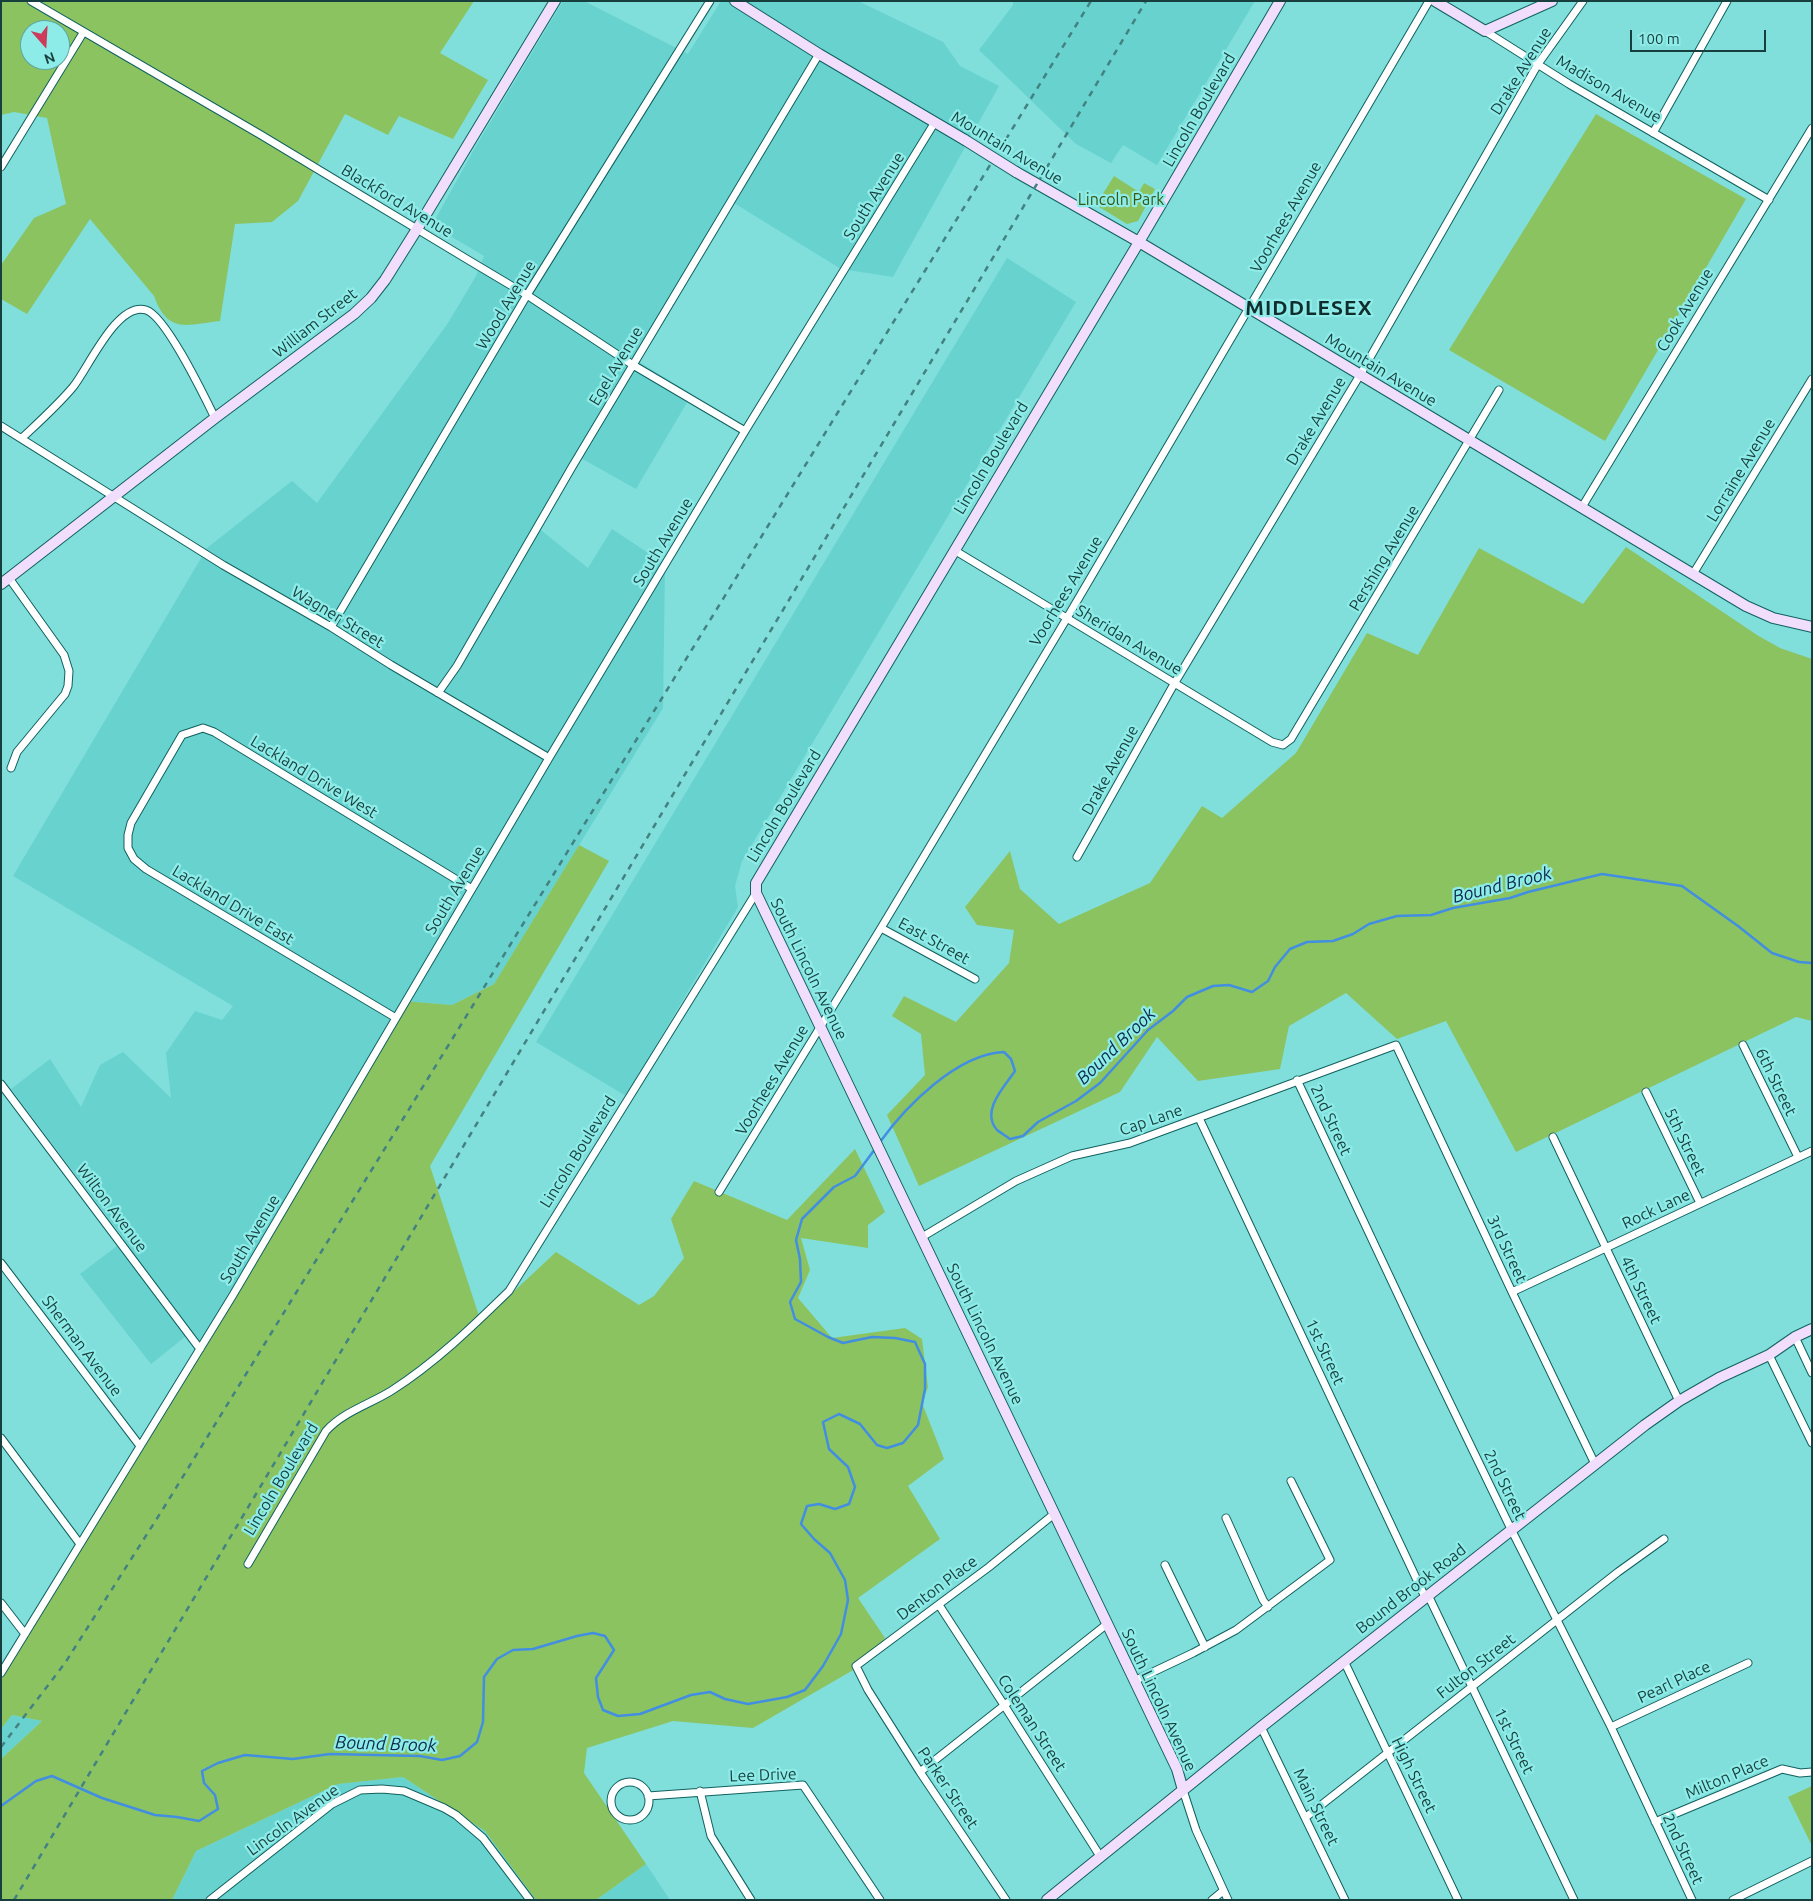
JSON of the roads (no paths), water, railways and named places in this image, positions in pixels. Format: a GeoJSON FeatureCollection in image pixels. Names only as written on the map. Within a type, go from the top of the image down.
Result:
{"type":"FeatureCollection","features":[{"type":"Feature","properties":{"kind":"main road","name":"William Street"},"geometry":{"type":"LineString","coordinates":[[5,581],[354,314],[371,298],[385,280],[417,230],[555,1]]}},
{"type":"Feature","properties":{"kind":"main road","name":"Mountain Avenue"},"geometry":{"type":"LineString","coordinates":[[736,1],[819,54],[1016,172],[1139,242],[1746,606],[1773,618],[1812,627]]}},
{"type":"Feature","properties":{"kind":"main road","name":"Lincoln Boulevard"},"geometry":{"type":"LineString","coordinates":[[756,892],[756,883],[1139,242],[1280,1]]}},
{"type":"Feature","properties":{"kind":"main road","name":"Madison Avenue"},"geometry":{"type":"LineString","coordinates":[[1434,1],[1485,31]]}},
{"type":"Feature","properties":{"kind":"main road"},"geometry":{"type":"LineString","coordinates":[[1485,31],[1552,1]]}},
{"type":"Feature","properties":{"kind":"main road","name":"South Lincoln Avenue"},"geometry":{"type":"LineString","coordinates":[[756,892],[1177,1769],[1183,1790]]}},
{"type":"Feature","properties":{"kind":"main road","name":"Bound Brook Road"},"geometry":{"type":"LineString","coordinates":[[1047,1900],[1511,1529],[1679,1401],[1719,1378],[1768,1355],[1795,1337],[1812,1329]]}},
{"type":"Feature","properties":{"kind":"street","name":"Blackford Avenue"},"geometry":{"type":"LineString","coordinates":[[32,1],[83,33],[261,135],[527,295],[633,365],[745,431]]}},
{"type":"Feature","properties":{"kind":"street","name":"Wood Avenue"},"geometry":{"type":"LineString","coordinates":[[330,627],[527,295],[710,1]]}},
{"type":"Feature","properties":{"kind":"street","name":"Voorhees Avenue"},"geometry":{"type":"LineString","coordinates":[[720,1192],[1067,618],[1429,1]]}},
{"type":"Feature","properties":{"kind":"street","name":"Drake Avenue"},"geometry":{"type":"LineString","coordinates":[[1077,857],[1174,684],[1360,375],[1538,64],[1583,1]]}},
{"type":"Feature","properties":{"kind":"street"},"geometry":{"type":"LineString","coordinates":[[1653,132],[1728,1]]}},
{"type":"Feature","properties":{"kind":"street","name":"Madison Avenue"},"geometry":{"type":"LineString","coordinates":[[1485,31],[1769,200]]}},
{"type":"Feature","properties":{"kind":"street"},"geometry":{"type":"LineString","coordinates":[[1,167],[83,33]]}},
{"type":"Feature","properties":{"kind":"street","name":"Egel Avenue"},"geometry":{"type":"LineString","coordinates":[[438,693],[457,666],[633,365],[819,54]]}},
{"type":"Feature","properties":{"kind":"street","name":"South Avenue"},"geometry":{"type":"LineString","coordinates":[[1,1673],[200,1349],[549,758],[745,431],[935,122]]}},
{"type":"Feature","properties":{"kind":"street","name":"Cook Avenue"},"geometry":{"type":"LineString","coordinates":[[1582,507],[1812,128]]}},
{"type":"Feature","properties":{"kind":"street"},"geometry":{"type":"LineString","coordinates":[[22,438],[76,382],[111,327],[126,315],[141,310],[146,310],[159,320],[216,418]]}},
{"type":"Feature","properties":{"kind":"street","name":"Lorraine Avenue"},"geometry":{"type":"LineString","coordinates":[[1693,574],[1812,379]]}},
{"type":"Feature","properties":{"kind":"street","name":"Pershing Avenue"},"geometry":{"type":"LineString","coordinates":[[1291,739],[1471,441],[1499,390]]}},
{"type":"Feature","properties":{"kind":"street","name":"Wagner Street"},"geometry":{"type":"LineString","coordinates":[[1,426],[223,565],[549,758]]}},
{"type":"Feature","properties":{"kind":"street","name":"Sheridan Avenue"},"geometry":{"type":"LineString","coordinates":[[954,550],[1272,742],[1283,745],[1291,739]]}},
{"type":"Feature","properties":{"kind":"street"},"geometry":{"type":"LineString","coordinates":[[5,581],[64,655],[69,671],[68,686],[65,694],[16,752],[11,768]]}},
{"type":"Feature","properties":{"kind":"street","name":"Lackland Drive West"},"geometry":{"type":"LineString","coordinates":[[156,777],[182,735],[203,728],[214,732],[472,889]]}},
{"type":"Feature","properties":{"kind":"street","name":"Lackland Drive East"},"geometry":{"type":"LineString","coordinates":[[156,777],[131,823],[128,835],[128,848],[134,859],[146,869],[396,1018]]}},
{"type":"Feature","properties":{"kind":"street","name":"Lincoln Boulevard"},"geometry":{"type":"LineString","coordinates":[[248,1564],[326,1431],[334,1422],[391,1391],[430,1364],[509,1291],[756,892]]}},
{"type":"Feature","properties":{"kind":"street","name":"East Street"},"geometry":{"type":"LineString","coordinates":[[881,928],[975,979]]}},
{"type":"Feature","properties":{"kind":"street","name":"Cap Lane"},"geometry":{"type":"LineString","coordinates":[[922,1237],[1016,1181],[1072,1156],[1130,1143],[1396,1045]]}},
{"type":"Feature","properties":{"kind":"street","name":"3rd Street"},"geometry":{"type":"LineString","coordinates":[[1396,1045],[1595,1464]]}},
{"type":"Feature","properties":{"kind":"street","name":"6th Street"},"geometry":{"type":"LineString","coordinates":[[1743,1045],[1798,1158]]}},
{"type":"Feature","properties":{"kind":"street","name":"2nd Street"},"geometry":{"type":"LineString","coordinates":[[1297,1080],[1418,1337],[1511,1529],[1611,1727],[1692,1900]]}},
{"type":"Feature","properties":{"kind":"street","name":"Wilton Avenue"},"geometry":{"type":"LineString","coordinates":[[1,1084],[200,1349]]}},
{"type":"Feature","properties":{"kind":"street","name":"5th Street"},"geometry":{"type":"LineString","coordinates":[[1646,1092],[1700,1203]]}},
{"type":"Feature","properties":{"kind":"street","name":"1st Street"},"geometry":{"type":"LineString","coordinates":[[1199,1118],[1574,1900]]}},
{"type":"Feature","properties":{"kind":"street","name":"4th Street"},"geometry":{"type":"LineString","coordinates":[[1553,1137],[1679,1401]]}},
{"type":"Feature","properties":{"kind":"street","name":"Rock Lane"},"geometry":{"type":"LineString","coordinates":[[1512,1292],[1812,1151]]}},
{"type":"Feature","properties":{"kind":"street","name":"Sherman Avenue"},"geometry":{"type":"LineString","coordinates":[[1,1263],[140,1446]]}},
{"type":"Feature","properties":{"kind":"street"},"geometry":{"type":"LineString","coordinates":[[1795,1337],[1812,1373]]}},
{"type":"Feature","properties":{"kind":"street"},"geometry":{"type":"LineString","coordinates":[[1768,1355],[1812,1443]]}},
{"type":"Feature","properties":{"kind":"street"},"geometry":{"type":"LineString","coordinates":[[1,1438],[80,1544]]}},
{"type":"Feature","properties":{"kind":"street"},"geometry":{"type":"LineString","coordinates":[[1134,1680],[1205,1647],[1236,1630],[1330,1560],[1291,1481]]}},
{"type":"Feature","properties":{"kind":"street","name":"Denton Place"},"geometry":{"type":"LineString","coordinates":[[868,1690],[856,1666],[939,1605],[1054,1514]]}},
{"type":"Feature","properties":{"kind":"street"},"geometry":{"type":"LineString","coordinates":[[1226,1518],[1268,1607]]}},
{"type":"Feature","properties":{"kind":"street","name":"Fulton Street"},"geometry":{"type":"LineString","coordinates":[[1306,1817],[1618,1572],[1664,1539]]}},
{"type":"Feature","properties":{"kind":"street"},"geometry":{"type":"LineString","coordinates":[[1165,1565],[1205,1647]]}},
{"type":"Feature","properties":{"kind":"street"},"geometry":{"type":"LineString","coordinates":[[1,1602],[25,1634]]}},
{"type":"Feature","properties":{"kind":"street","name":"Coleman Street"},"geometry":{"type":"LineString","coordinates":[[939,1605],[1100,1856]]}},
{"type":"Feature","properties":{"kind":"street"},"geometry":{"type":"LineString","coordinates":[[920,1772],[1107,1624]]}},
{"type":"Feature","properties":{"kind":"street","name":"High Street"},"geometry":{"type":"LineString","coordinates":[[1344,1661],[1458,1900]]}},
{"type":"Feature","properties":{"kind":"street","name":"Pearl Place"},"geometry":{"type":"LineString","coordinates":[[1611,1727],[1748,1663]]}},
{"type":"Feature","properties":{"kind":"street","name":"Parker Street"},"geometry":{"type":"LineString","coordinates":[[868,1690],[920,1772],[1006,1900]]}},
{"type":"Feature","properties":{"kind":"street","name":"Main Street"},"geometry":{"type":"LineString","coordinates":[[1261,1727],[1345,1900]]}},
{"type":"Feature","properties":{"kind":"street","name":"Milton Place"},"geometry":{"type":"LineString","coordinates":[[1655,1822],[1782,1769],[1800,1773],[1812,1772]]}},
{"type":"Feature","properties":{"kind":"street"},"geometry":{"type":"LineString","coordinates":[[624,1783],[635,1783],[642,1787],[648,1796],[648,1807],[636,1819],[630,1820],[619,1817],[612,1808],[611,1802],[614,1790],[624,1783]]}},
{"type":"Feature","properties":{"kind":"street","name":"Lee Drive"},"geometry":{"type":"LineString","coordinates":[[648,1796],[803,1785],[880,1900]]}},
{"type":"Feature","properties":{"kind":"street","name":"Lincoln Avenue"},"geometry":{"type":"LineString","coordinates":[[210,1900],[332,1804],[360,1790],[404,1791],[456,1815],[483,1838],[530,1900]]}},
{"type":"Feature","properties":{"kind":"street"},"geometry":{"type":"LineString","coordinates":[[1183,1790],[1196,1830],[1228,1900]]}},
{"type":"Feature","properties":{"kind":"street"},"geometry":{"type":"LineString","coordinates":[[700,1791],[711,1836],[751,1900]]}},
{"type":"Feature","properties":{"kind":"street"},"geometry":{"type":"LineString","coordinates":[[1733,1900],[1812,1861]]}},
{"type":"Feature","properties":{"kind":"street"},"geometry":{"type":"LineString","coordinates":[[1212,1900],[1223,1891]]}},
{"type":"Feature","properties":{"kind":"waterway","name":"Bound Brook"},"geometry":{"type":"LineString","coordinates":[[880,1142],[904,1113],[934,1084],[968,1062],[986,1055],[1004,1052],[1011,1059],[1015,1071],[996,1099],[991,1115],[992,1123],[997,1130],[1010,1139],[1023,1136],[1038,1122],[1076,1101],[1100,1083],[1148,1030],[1173,1011],[1187,997],[1213,986],[1229,985],[1252,992],[1268,981],[1275,967],[1290,949],[1307,942],[1333,941],[1353,934],[1369,924],[1397,916],[1431,915],[1453,908],[1510,898],[1602,874],[1682,886],[1772,953],[1799,962],[1812,963]]}},
{"type":"Feature","properties":{"kind":"waterway","name":"Bound Brook"},"geometry":{"type":"LineString","coordinates":[[1,1806],[36,1781],[52,1776],[102,1798],[155,1815],[199,1821],[218,1809],[215,1795],[204,1783],[202,1771],[218,1763],[245,1755],[293,1759],[330,1754],[420,1756],[442,1760],[460,1756],[477,1742],[483,1722],[484,1677],[497,1659],[513,1650],[533,1649],[593,1633],[605,1636],[614,1650],[596,1678],[598,1697],[603,1710],[618,1716],[640,1714],[691,1695],[710,1692],[725,1699],[748,1704],[787,1697],[805,1690],[823,1666],[841,1634],[848,1600],[845,1580],[830,1553],[801,1524],[807,1506],[819,1504],[835,1509],[849,1504],[855,1487],[848,1467],[829,1449],[823,1422],[839,1414],[860,1424],[877,1445],[887,1448],[903,1443],[918,1425],[925,1389],[925,1364],[915,1342],[895,1338],[872,1337],[843,1343],[795,1319],[790,1302],[801,1282],[800,1259],[796,1240],[802,1219],[834,1187],[855,1176],[875,1149]]}},
{"type":"Feature","properties":{"kind":"railway"},"geometry":{"type":"LineString","coordinates":[[1,1747],[65,1663],[163,1509],[1091,1]]}},
{"type":"Feature","properties":{"kind":"railway"},"geometry":{"type":"LineString","coordinates":[[14,1900],[1146,1]]}},
{"type":"Feature","properties":{"kind":"district","name":"MIDDLESEX"},"geometry":{"type":"Point","coordinates":[1309,308]}},
{"type":"Feature","properties":{"kind":"park label","name":"Lincoln Park"},"geometry":{"type":"Point","coordinates":[1121,200]}}]}
